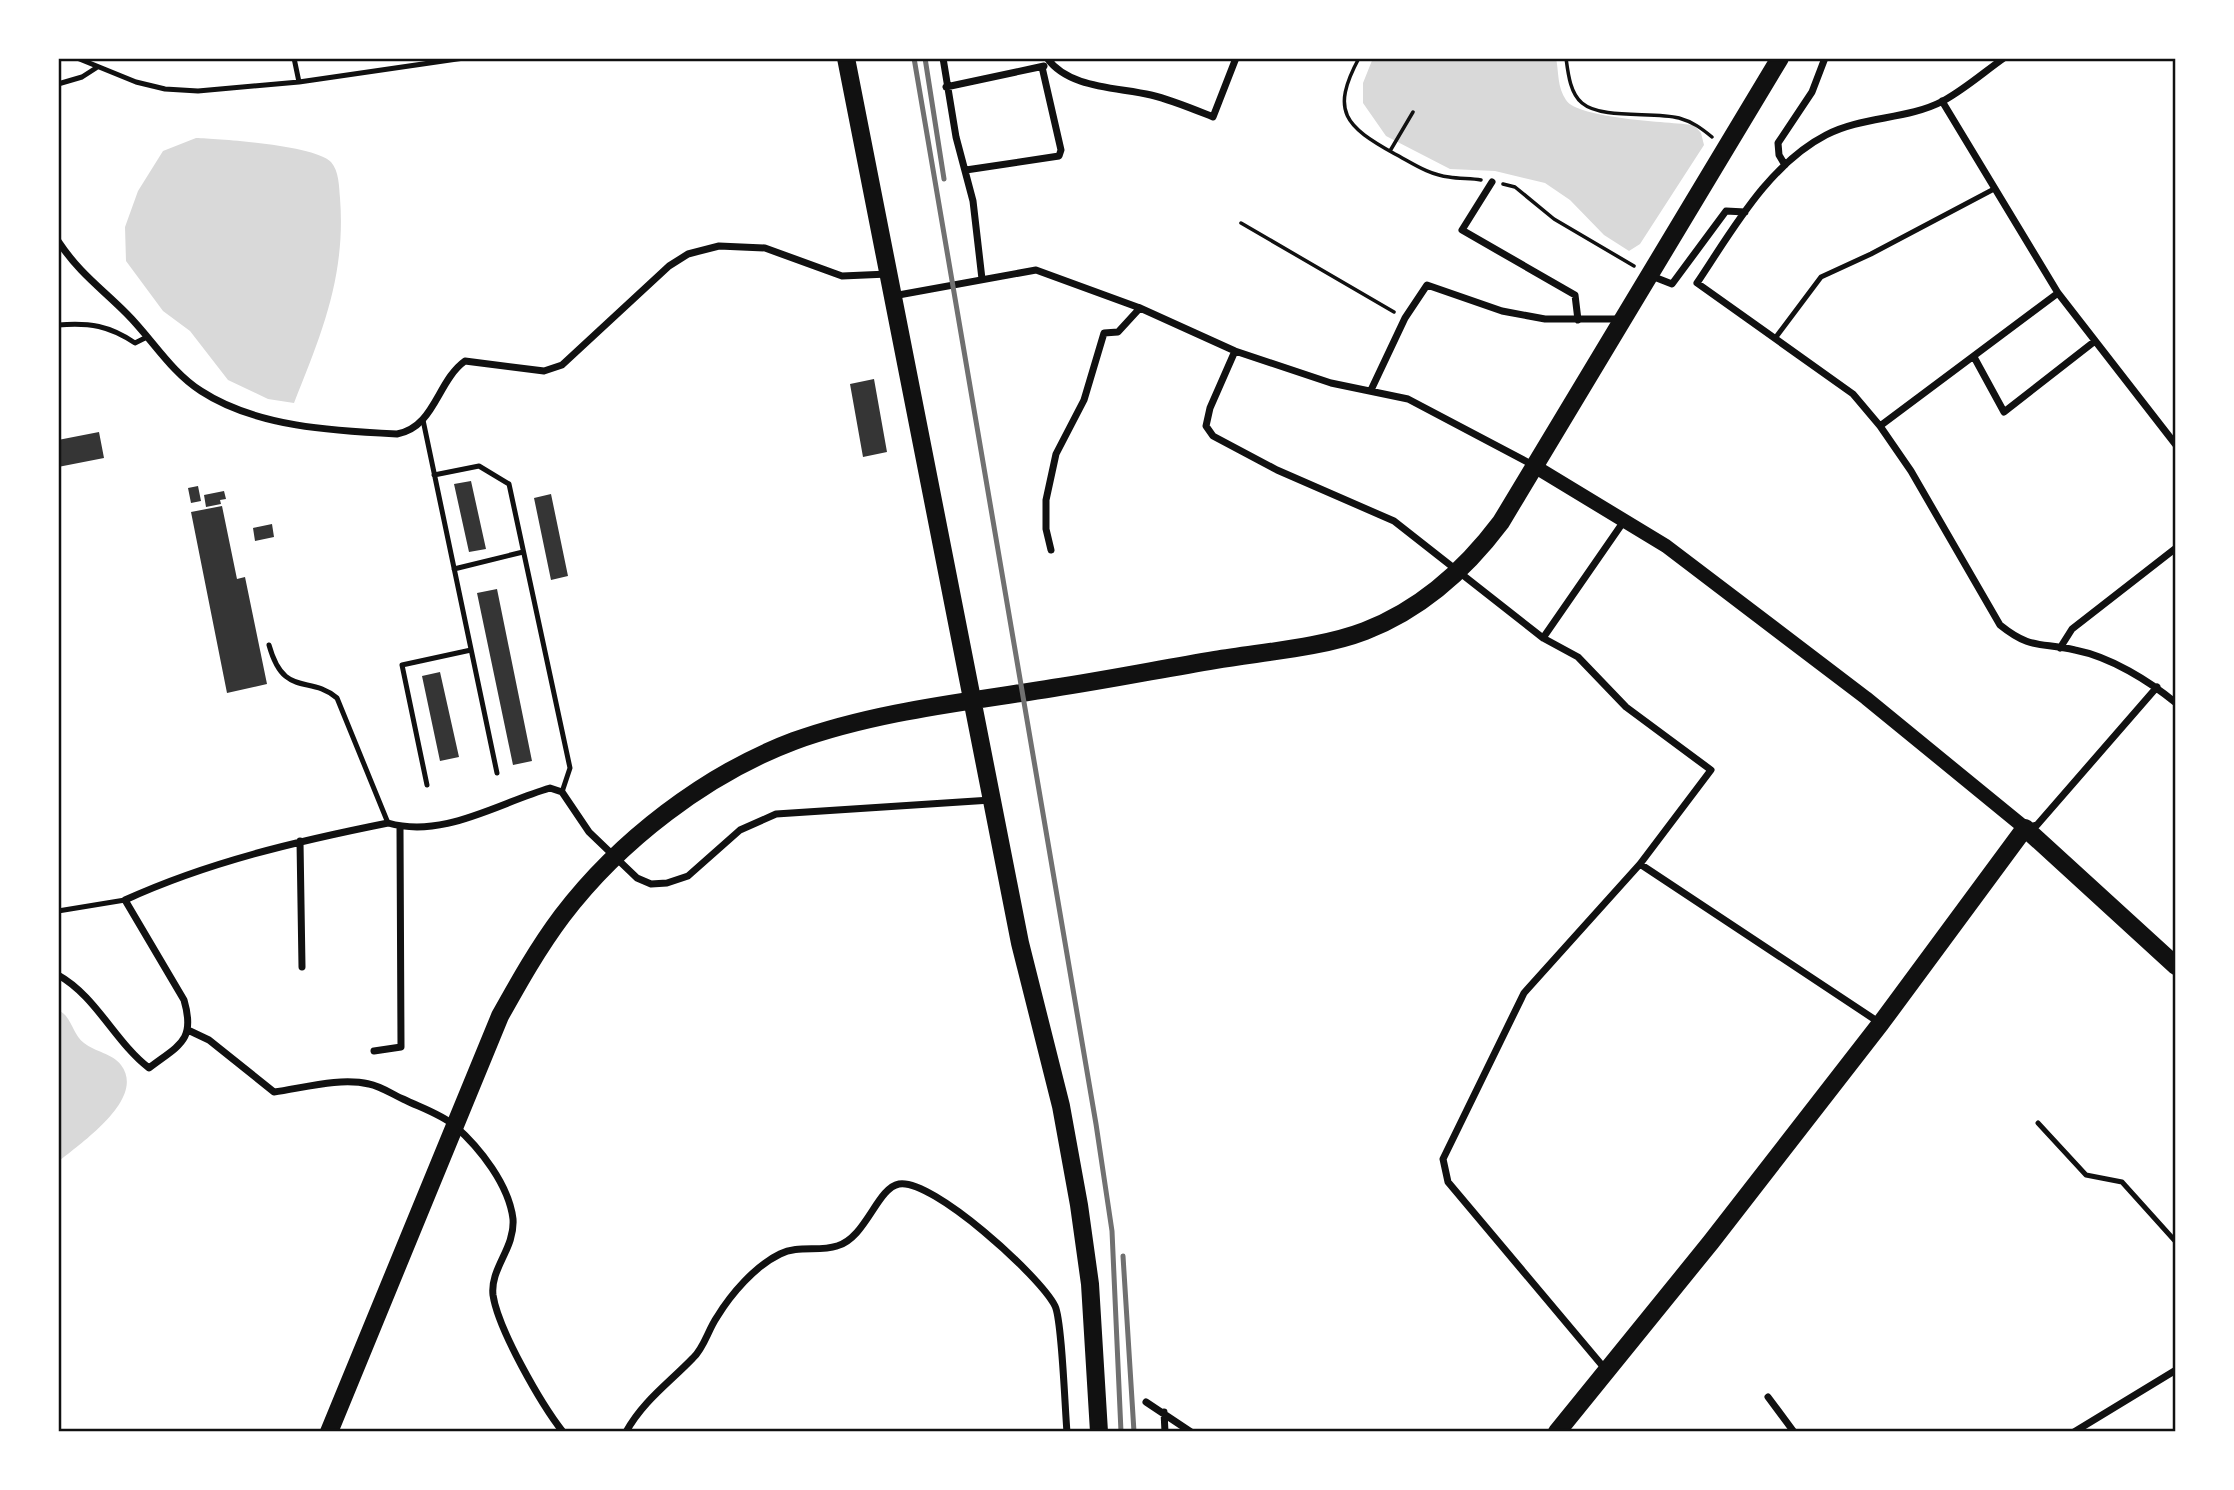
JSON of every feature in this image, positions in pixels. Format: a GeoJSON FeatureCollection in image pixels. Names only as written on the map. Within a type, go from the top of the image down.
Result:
{"type":"FeatureCollection","features":[{"type":"Feature","properties":{"kind":"main road"},"geometry":{"type":"LineString","coordinates":[[846,58],[1020,943],[1061,1106],[1090,1284],[1099,1432]]}},
{"type":"Feature","properties":{"kind":"main road"},"geometry":{"type":"LineString","coordinates":[[329,1432],[500,1016],[531,961],[563,916],[598,874],[642,834],[738,767],[794,741],[852,724],[974,699],[1305,645],[1364,631],[1415,606],[1458,574],[1501,522],[1780,58]]}},
{"type":"Feature","properties":{"kind":"main road"},"geometry":{"type":"LineString","coordinates":[[1534,466],[1666,546],[1866,698],[2025,828],[2176,966]]}},
{"type":"Feature","properties":{"kind":"main road"},"geometry":{"type":"LineString","coordinates":[[1557,1432],[1711,1242],[1881,1023],[2025,828]]}},
{"type":"Feature","properties":{"kind":"street"},"geometry":{"type":"LineString","coordinates":[[943,58],[946,88],[973,201],[979,280]]}},
{"type":"Feature","properties":{"kind":"street"},"geometry":{"type":"LineString","coordinates":[[946,88],[1042,67],[1049,60],[1065,75],[1127,93],[1150,95],[1213,117],[1236,58]]}},
{"type":"Feature","properties":{"kind":"street"},"geometry":{"type":"LineString","coordinates":[[1785,165],[1779,155],[1778,143],[1812,92],[1825,58]]}},
{"type":"Feature","properties":{"kind":"street"},"geometry":{"type":"LineString","coordinates":[[2004,58],[1942,101],[1854,124],[1825,135],[1785,165],[1745,212],[1698,283],[1853,394],[1880,426],[1932,506],[2000,625],[2016,638],[2035,646],[2076,650],[2157,687],[2176,703]]}},
{"type":"Feature","properties":{"kind":"street"},"geometry":{"type":"LineString","coordinates":[[966,170],[1059,156],[1061,150],[1042,67]]}},
{"type":"Feature","properties":{"kind":"street"},"geometry":{"type":"LineString","coordinates":[[1942,101],[2058,293],[2176,445]]}},
{"type":"Feature","properties":{"kind":"street"},"geometry":{"type":"LineString","coordinates":[[1492,182],[1462,230],[1575,295],[1578,320]]}},
{"type":"Feature","properties":{"kind":"street"},"geometry":{"type":"LineString","coordinates":[[1648,275],[1672,284],[1726,211],[1745,212]]}},
{"type":"Feature","properties":{"kind":"street"},"geometry":{"type":"LineString","coordinates":[[58,241],[76,268],[127,314],[178,372],[201,391],[265,419],[397,434],[410,432],[423,420],[452,370],[466,361],[544,371],[562,365],[669,266],[688,254],[719,246],[765,248],[842,276],[888,274]]}},
{"type":"Feature","properties":{"kind":"street"},"geometry":{"type":"LineString","coordinates":[[892,296],[1036,270],[1140,308],[1235,351],[1331,383],[1408,399],[1534,466]]}},
{"type":"Feature","properties":{"kind":"street"},"geometry":{"type":"LineString","coordinates":[[1371,390],[1405,318],[1427,285],[1502,311],[1545,319],[1621,319]]}},
{"type":"Feature","properties":{"kind":"street"},"geometry":{"type":"LineString","coordinates":[[1880,426],[2058,293]]}},
{"type":"Feature","properties":{"kind":"street"},"geometry":{"type":"LineString","coordinates":[[1051,550],[1046,529],[1046,500],[1056,454],[1084,400],[1104,333],[1118,332],[1140,308]]}},
{"type":"Feature","properties":{"kind":"street"},"geometry":{"type":"LineString","coordinates":[[1974,357],[2004,412],[2095,341]]}},
{"type":"Feature","properties":{"kind":"street"},"geometry":{"type":"LineString","coordinates":[[1235,351],[1210,408],[1206,426],[1213,436],[1277,470],[1394,521],[1458,574],[1543,638],[1578,657],[1626,707],[1711,770],[1640,864],[1524,993],[1443,1159],[1448,1182],[1606,1370]]}},
{"type":"Feature","properties":{"kind":"street"},"geometry":{"type":"LineString","coordinates":[[1543,638],[1624,521]]}},
{"type":"Feature","properties":{"kind":"street"},"geometry":{"type":"LineString","coordinates":[[2060,648],[2072,629],[2176,548]]}},
{"type":"Feature","properties":{"kind":"street"},"geometry":{"type":"LineString","coordinates":[[2025,828],[2037,825],[2157,687]]}},
{"type":"Feature","properties":{"kind":"street"},"geometry":{"type":"LineString","coordinates":[[58,975],[84,996],[134,1056],[149,1068],[185,1040],[190,1031],[184,1000],[125,900],[167,881],[300,841],[388,823],[400,827],[458,822],[521,796],[550,788],[562,792],[589,832],[637,878],[651,884],[667,883],[688,876],[740,830],[776,814],[993,800]]}},
{"type":"Feature","properties":{"kind":"street"},"geometry":{"type":"LineString","coordinates":[[374,1051],[401,1047],[400,827]]}},
{"type":"Feature","properties":{"kind":"street"},"geometry":{"type":"LineString","coordinates":[[300,841],[302,967]]}},
{"type":"Feature","properties":{"kind":"street"},"geometry":{"type":"LineString","coordinates":[[1640,864],[1881,1023]]}},
{"type":"Feature","properties":{"kind":"street"},"geometry":{"type":"LineString","coordinates":[[190,1031],[209,1040],[274,1092],[355,1082],[372,1084],[454,1125],[487,1162],[506,1193],[513,1218],[513,1241],[495,1276],[493,1293],[497,1312],[540,1400],[563,1432]]}},
{"type":"Feature","properties":{"kind":"street"},"geometry":{"type":"LineString","coordinates":[[626,1432],[635,1415],[658,1389],[696,1357],[717,1316],[738,1288],[762,1265],[793,1250],[838,1246],[866,1224],[885,1194],[897,1184],[907,1184],[949,1205],[975,1224],[1008,1252],[1056,1307],[1067,1432]]}},
{"type":"Feature","properties":{"kind":"street"},"geometry":{"type":"LineString","coordinates":[[2074,1432],[2176,1370]]}},
{"type":"Feature","properties":{"kind":"street"},"geometry":{"type":"LineString","coordinates":[[1768,1397],[1794,1432]]}},
{"type":"Feature","properties":{"kind":"street"},"geometry":{"type":"LineString","coordinates":[[1146,1402],[1191,1432]]}},
{"type":"Feature","properties":{"kind":"street"},"geometry":{"type":"LineString","coordinates":[[1164,1412],[1165,1432]]}},
{"type":"Feature","properties":{"kind":"lane"},"geometry":{"type":"LineString","coordinates":[[77,58],[96,68],[165,89],[198,91],[299,82],[464,58]]}},
{"type":"Feature","properties":{"kind":"lane"},"geometry":{"type":"LineString","coordinates":[[294,58],[299,82]]}},
{"type":"Feature","properties":{"kind":"lane"},"geometry":{"type":"LineString","coordinates":[[58,84],[82,77],[96,68]]}},
{"type":"Feature","properties":{"kind":"lane"},"geometry":{"type":"LineString","coordinates":[[1776,337],[1821,277],[1871,254],[1994,189]]}},
{"type":"Feature","properties":{"kind":"lane"},"geometry":{"type":"LineString","coordinates":[[58,325],[94,324],[116,330],[135,343],[147,337]]}},
{"type":"Feature","properties":{"kind":"lane"},"geometry":{"type":"LineString","coordinates":[[423,420],[497,773]]}},
{"type":"Feature","properties":{"kind":"lane"},"geometry":{"type":"LineString","coordinates":[[434,475],[479,466],[509,484],[570,768],[562,792]]}},
{"type":"Feature","properties":{"kind":"lane"},"geometry":{"type":"LineString","coordinates":[[454,569],[523,552]]}},
{"type":"Feature","properties":{"kind":"lane"},"geometry":{"type":"LineString","coordinates":[[269,645],[275,666],[286,676],[304,686],[331,693],[337,698],[388,823]]}},
{"type":"Feature","properties":{"kind":"lane"},"geometry":{"type":"LineString","coordinates":[[427,785],[402,665],[471,650]]}},
{"type":"Feature","properties":{"kind":"lane"},"geometry":{"type":"LineString","coordinates":[[58,911],[125,900]]}},
{"type":"Feature","properties":{"kind":"lane"},"geometry":{"type":"LineString","coordinates":[[2038,1123],[2086,1175],[2122,1182],[2176,1242]]}},
{"type":"Feature","properties":{"kind":"path"},"geometry":{"type":"LineString","coordinates":[[1359,58],[1344,85],[1348,118],[1359,133],[1429,173],[1515,187],[1554,219],[1648,275]]}},
{"type":"Feature","properties":{"kind":"path"},"geometry":{"type":"LineString","coordinates":[[1566,58],[1573,90],[1582,103],[1595,110],[1676,117],[1695,123],[1726,148]]}},
{"type":"Feature","properties":{"kind":"path"},"geometry":{"type":"LineString","coordinates":[[1390,151],[1413,112]]}},
{"type":"Feature","properties":{"kind":"path"},"geometry":{"type":"LineString","coordinates":[[1241,223],[1405,318]]}},
{"type":"Feature","properties":{"kind":"shaded area"},"geometry":{"type":"Polygon","coordinates":[[[1373,58],[1556,58],[1561,90],[1566,100],[1574,106],[1605,115],[1694,125],[1701,133],[1704,145],[1640,244],[1629,251],[1604,235],[1570,200],[1545,183],[1495,171],[1450,169],[1386,136],[1363,103],[1363,83],[1373,58]]]}},
{"type":"Feature","properties":{"kind":"shaded area"},"geometry":{"type":"Polygon","coordinates":[[[196,138],[267,144],[307,151],[322,156],[331,162],[336,170],[341,226],[335,278],[322,328],[294,403],[268,399],[228,380],[190,331],[163,311],[126,261],[125,227],[138,191],[163,151],[196,138]]]}},
{"type":"Feature","properties":{"kind":"shaded area"},"geometry":{"type":"Polygon","coordinates":[[[58,1010],[66,1016],[84,1043],[117,1061],[127,1078],[125,1092],[107,1120],[58,1162],[58,1010]]]}},
{"type":"Feature","properties":{"kind":"building"},"geometry":{"type":"Polygon","coordinates":[[[874,379],[887,452],[863,457],[850,384],[874,379]]]}},
{"type":"Feature","properties":{"kind":"building"},"geometry":{"type":"Polygon","coordinates":[[[99,432],[104,458],[58,467],[58,440],[99,432]]]}},
{"type":"Feature","properties":{"kind":"building"},"geometry":{"type":"Polygon","coordinates":[[[471,481],[486,549],[469,552],[454,484],[471,481]]]}},
{"type":"Feature","properties":{"kind":"building"},"geometry":{"type":"Polygon","coordinates":[[[198,486],[201,501],[191,503],[188,488],[198,486]]]}},
{"type":"Feature","properties":{"kind":"building"},"geometry":{"type":"Polygon","coordinates":[[[224,491],[226,499],[220,500],[221,504],[206,507],[204,495],[224,491]]]}},
{"type":"Feature","properties":{"kind":"building"},"geometry":{"type":"Polygon","coordinates":[[[551,494],[568,576],[551,580],[534,498],[551,494]]]}},
{"type":"Feature","properties":{"kind":"building"},"geometry":{"type":"Polygon","coordinates":[[[222,506],[237,579],[245,577],[267,684],[227,693],[191,512],[222,506]]]}},
{"type":"Feature","properties":{"kind":"building"},"geometry":{"type":"Polygon","coordinates":[[[272,524],[274,537],[255,541],[253,528],[272,524]]]}},
{"type":"Feature","properties":{"kind":"building"},"geometry":{"type":"Polygon","coordinates":[[[497,589],[532,761],[513,765],[477,593],[497,589]]]}},
{"type":"Feature","properties":{"kind":"building"},"geometry":{"type":"Polygon","coordinates":[[[440,672],[459,757],[440,761],[422,676],[440,672]]]}},
{"type":"Feature","properties":{"kind":"railway"},"geometry":{"type":"LineString","coordinates":[[914,58],[1096,1124],[1112,1231],[1121,1432]]}},
{"type":"Feature","properties":{"kind":"railway"},"geometry":{"type":"LineString","coordinates":[[925,58],[944,179]]}},
{"type":"Feature","properties":{"kind":"railway"},"geometry":{"type":"LineString","coordinates":[[1123,1256],[1134,1432]]}}]}
